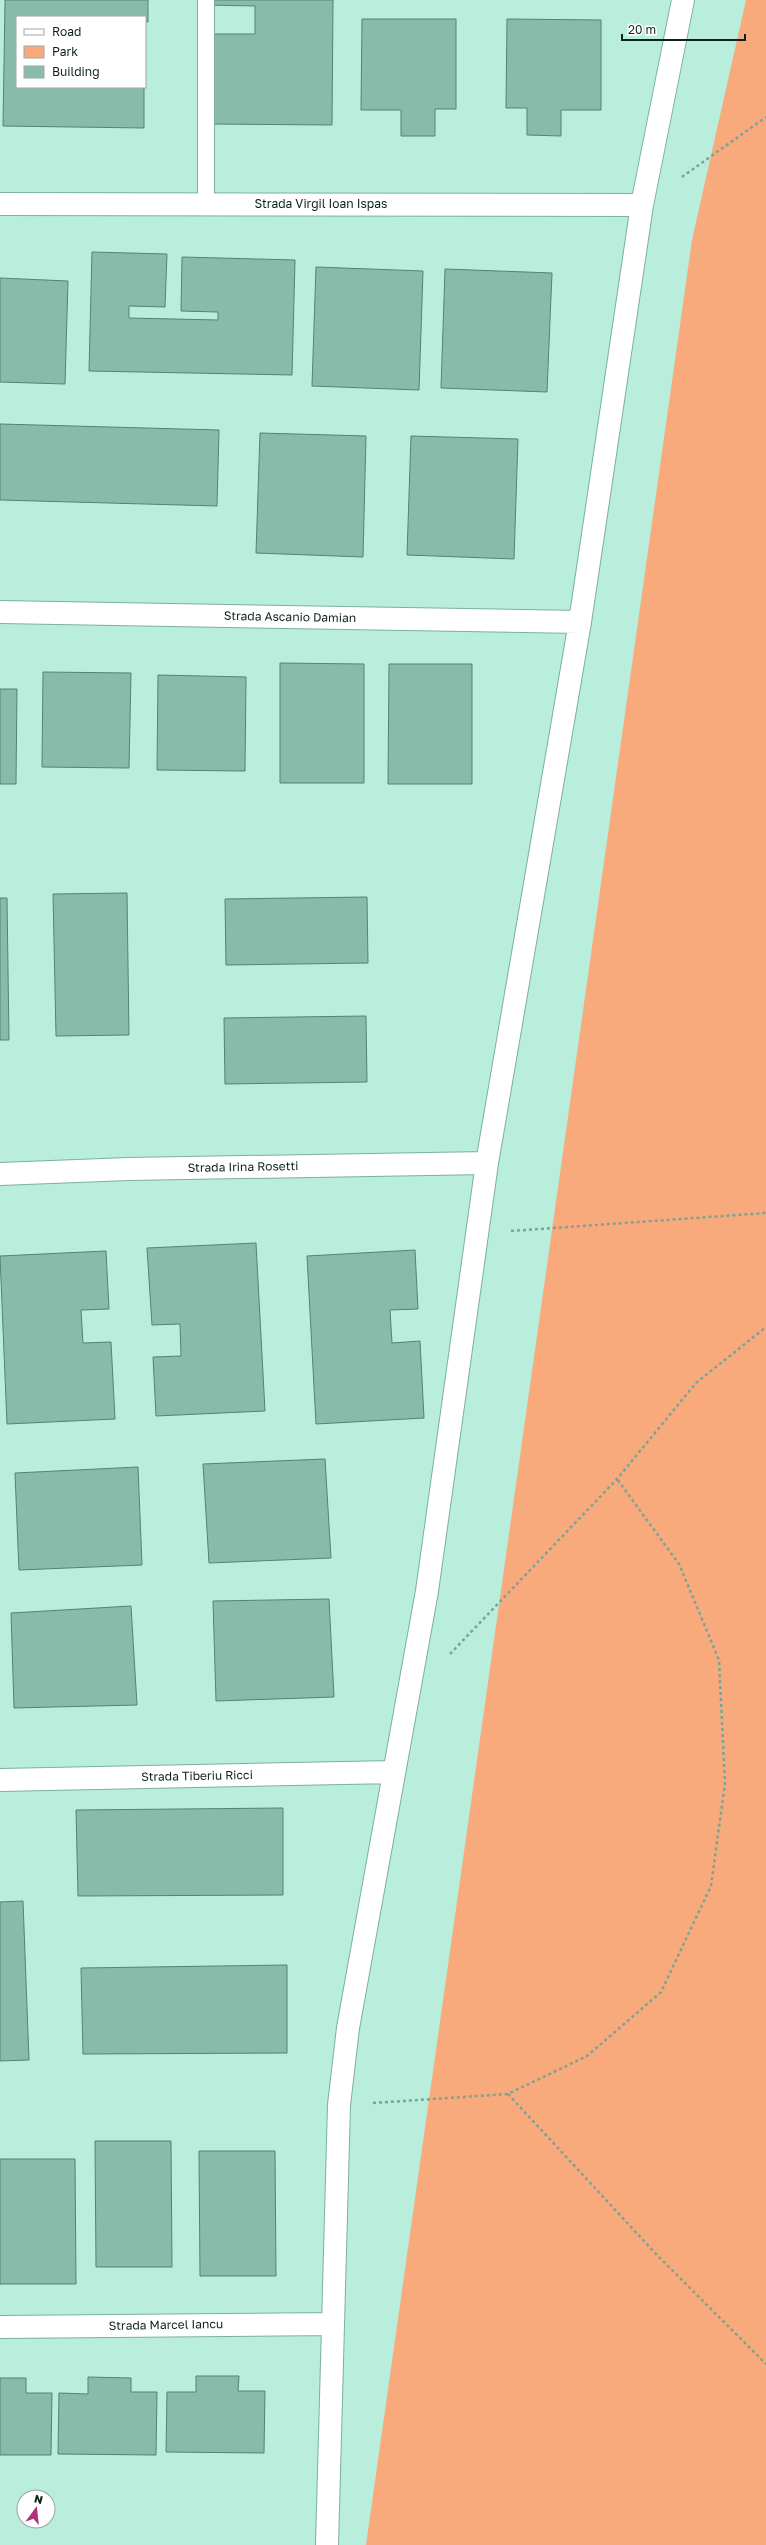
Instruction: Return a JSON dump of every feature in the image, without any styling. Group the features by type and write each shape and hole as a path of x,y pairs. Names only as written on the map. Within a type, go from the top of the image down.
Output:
{"street":[{"path":"327,2545 339,2106 348,2028 427,1591 487,1164 580,622 607,426 642,205 683,0"},
{"name":"Strada Virgil Ioan Ispas","path":"0,204 642,205"},
{"name":"Strada Ascanio Damian","path":"0,612 580,622"},
{"name":"Strada Irina Rosetti","path":"0,1174 128,1168 487,1164"},
{"name":"Strada Tiberiu Ricci","path":"0,1780 394,1772"},
{"name":"Strada Marcel Iancu","path":"0,2327 332,2324"}],"lane":[{"path":"206,0 206,204"}],"path":[{"path":"642,205 766,117"},
{"path":"478,1233 766,1213"},
{"path":"444,1660 617,1479 696,1382 766,1327"},
{"path":"339,2106 508,2094 587,2056 661,1992 711,1886 725,1783 719,1660 679,1564 617,1479"},
{"path":"508,2094 656,2254 766,2364"}],"green space":[{"path":"746,0 766,0 766,2545 366,2545 692,240"}],"building":[{"path":"5,0 148,0 148,22 146,22 146,16 16,16 16,88 144,88 144,128 3,126"},
{"path":"208,0 333,0 332,125 210,124 211,34 255,34 255,6 208,5"},
{"path":"362,19 456,19 456,109 435,109 435,136 401,136 401,110 361,110"},
{"path":"507,19 601,20 601,110 561,110 561,136 527,135 527,108 506,108"},
{"path":"92,252 167,254 165,307 129,306 129,318 218,320 218,312 181,311 182,257 295,260 292,375 89,371"},
{"path":"316,267 423,271 419,390 312,386"},
{"path":"445,269 552,273 547,392 441,388"},
{"path":"0,278 68,281 65,384 0,382"},
{"path":"0,424 219,430 217,506 0,500"},
{"path":"260,433 366,436 363,557 256,553"},
{"path":"411,436 518,439 514,559 407,555"},
{"path":"280,663 364,664 364,783 280,783"},
{"path":"389,664 472,664 472,784 388,784"},
{"path":"43,672 131,673 129,768 42,767"},
{"path":"158,675 246,677 245,771 157,770"},
{"path":"0,689 17,689 16,784 0,784"},
{"path":"127,893 129,1035 56,1036 53,894"},
{"path":"367,897 368,963 226,965 225,899"},
{"path":"0,898 7,898 9,1040 0,1040"},
{"path":"366,1016 367,1082 225,1084 224,1018"},
{"path":"256,1243 265,1411 156,1416 153,1357 181,1356 180,1324 152,1325 147,1248"},
{"path":"415,1250 418,1309 390,1310 392,1343 420,1341 424,1418 316,1424 307,1256"},
{"path":"106,1251 109,1309 81,1310 83,1343 111,1342 115,1419 7,1424 0,1256"},
{"path":"325,1459 331,1558 209,1563 203,1464"},
{"path":"138,1467 142,1565 19,1570 15,1473"},
{"path":"329,1599 334,1697 216,1701 213,1601"},
{"path":"131,1606 137,1705 14,1708 11,1613"},
{"path":"283,1808 283,1895 78,1896 76,1810"},
{"path":"23,1901 29,2060 0,2061 0,1902"},
{"path":"287,1965 287,2053 83,2054 81,1968"},
{"path":"95,2141 171,2141 172,2267 96,2267"},
{"path":"199,2151 275,2151 276,2276 200,2276"},
{"path":"0,2159 75,2159 76,2284 0,2284"},
{"path":"196,2376 239,2376 238,2391 265,2391 264,2453 166,2452 167,2392 196,2392"},
{"path":"88,2377 131,2378 131,2392 157,2392 156,2455 58,2454 59,2393 88,2394"},
{"path":"0,2378 26,2378 26,2393 52,2393 51,2455 0,2455"}]}
